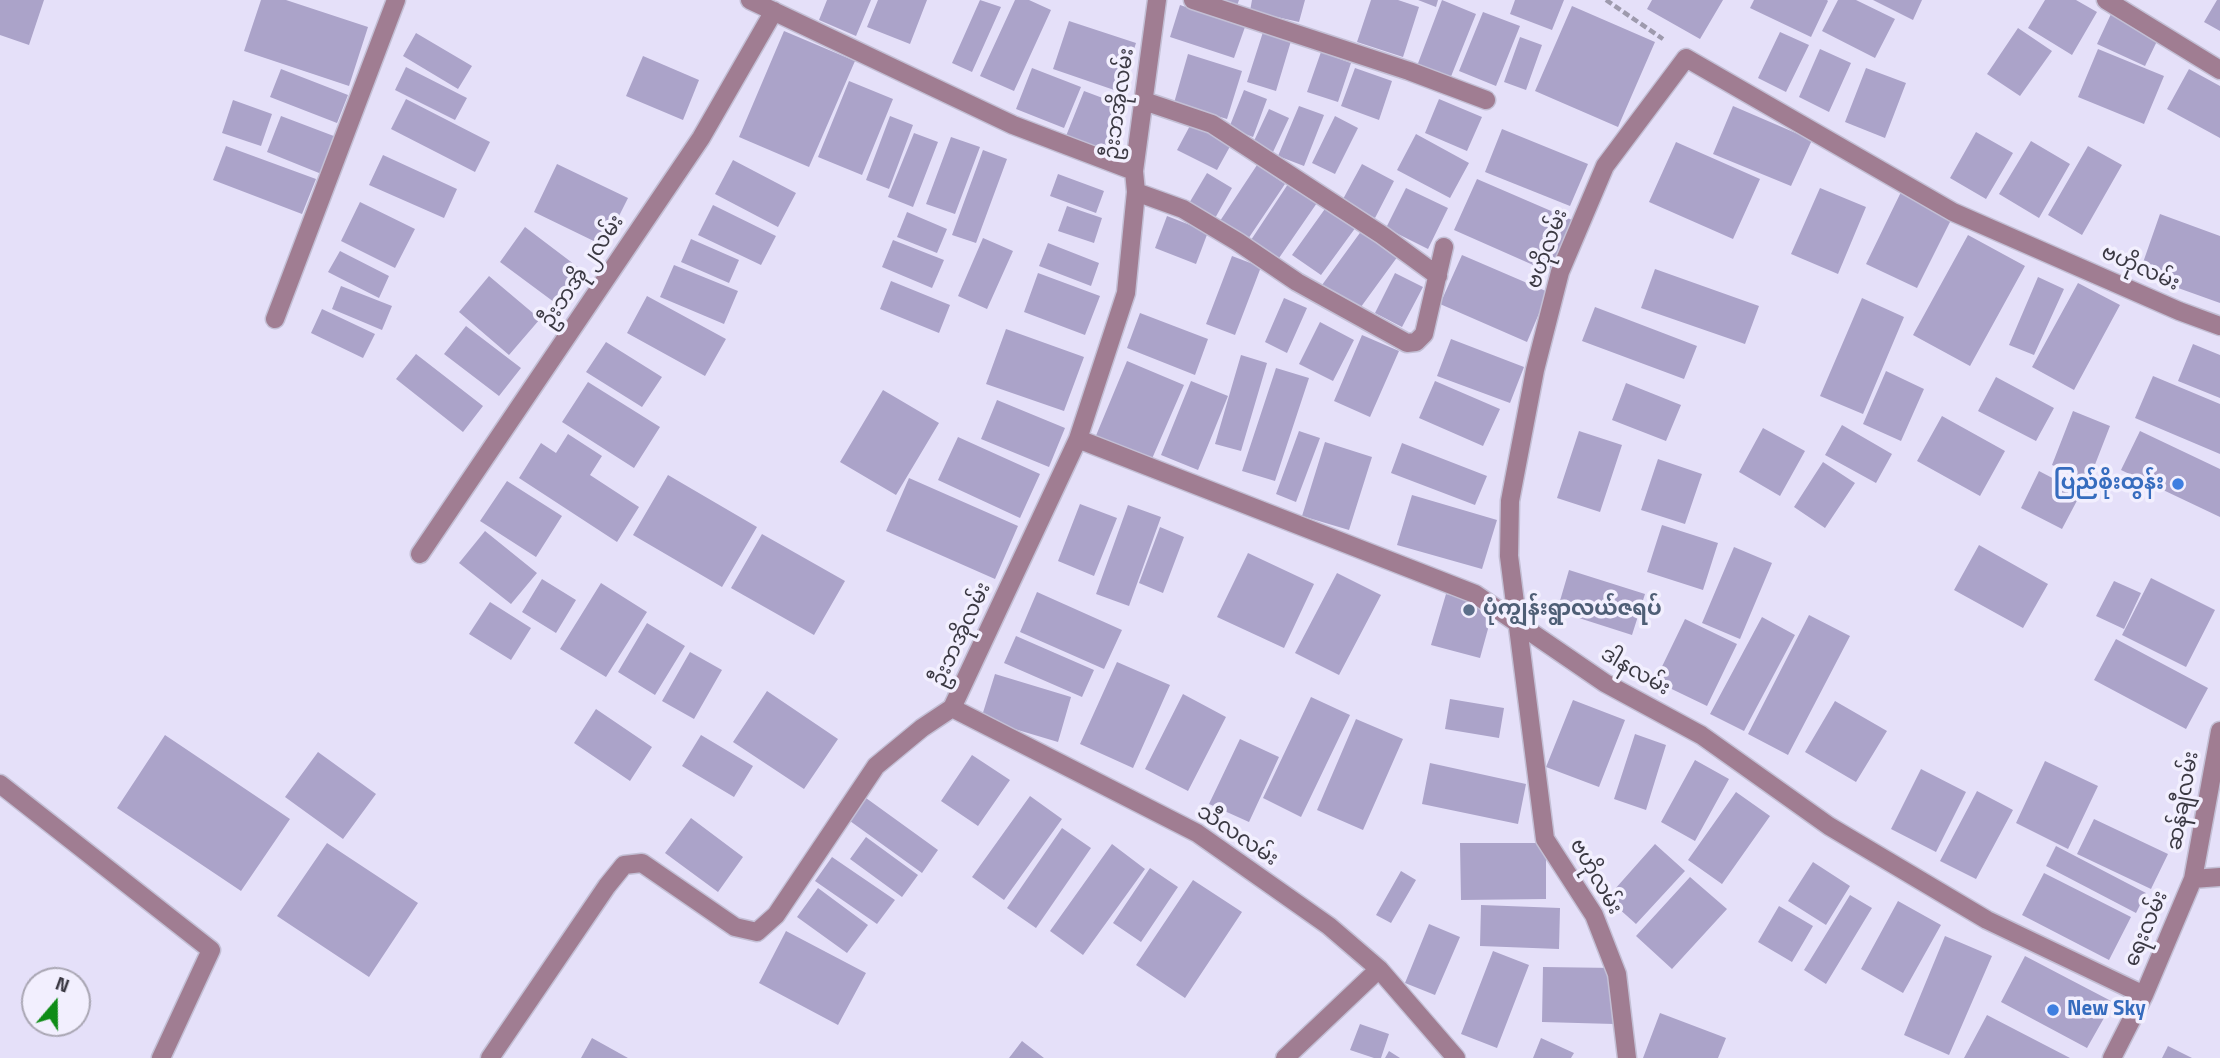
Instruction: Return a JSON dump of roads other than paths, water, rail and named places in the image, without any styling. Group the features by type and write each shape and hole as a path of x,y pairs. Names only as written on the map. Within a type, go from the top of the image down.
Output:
{"street":[{"path":"275,319 396,0"},
{"path":"750,0 1013,125 1134,172"},
{"name":"ဦးဘအိုလမ်း","path":"490,1058 607,886 624,866 642,863 735,927 757,932 776,915 876,766 922,727 953,708 1078,439 1126,293 1136,191 1134,172 1157,0"},
{"path":"1193,0 1397,67 1486,100"},
{"path":"2106,0 2220,70"},
{"name":"ဦးဘအို ၂လမ်း","path":"420,554 701,138 774,11"},
{"name":"ဗဟိုလမ်း","path":"1627,1058 1617,974 1594,915 1545,839 1509,556 1510,501 1535,370 1560,272 1605,166 1686,58 1953,212 2179,311 2220,326"},
{"path":"1144,101 1212,124 1382,235 1438,276"},
{"path":"1136,191 1183,209 1297,282 1407,343 1416,342 1424,334 1444,247"},
{"name":"ဒါနလမ်း","path":"1078,439 1475,594 1605,683 1700,735 1829,826 1987,919 2144,995"},
{"name":"သီလလမ်း","path":"953,708 1197,833 1329,926 1379,969 1455,1058"},
{"name":"ဆန်ချီလမ်း","path":"2193,879 2220,731"},
{"path":"0,784 211,950 161,1058"},
{"name":"ရေးလမ်း","path":"2112,1058 2144,995 2193,879 2220,877"},
{"path":"1285,1058 1379,969"}],"place":[{"name":"ပြည်စိုးထွန်း","path":"2178,484"},
{"name":"ပုံကျွန်းရွာလယ်ဇရပ်","path":"1469,610"},
{"name":"New Sky","path":"2053,1010"}]}
